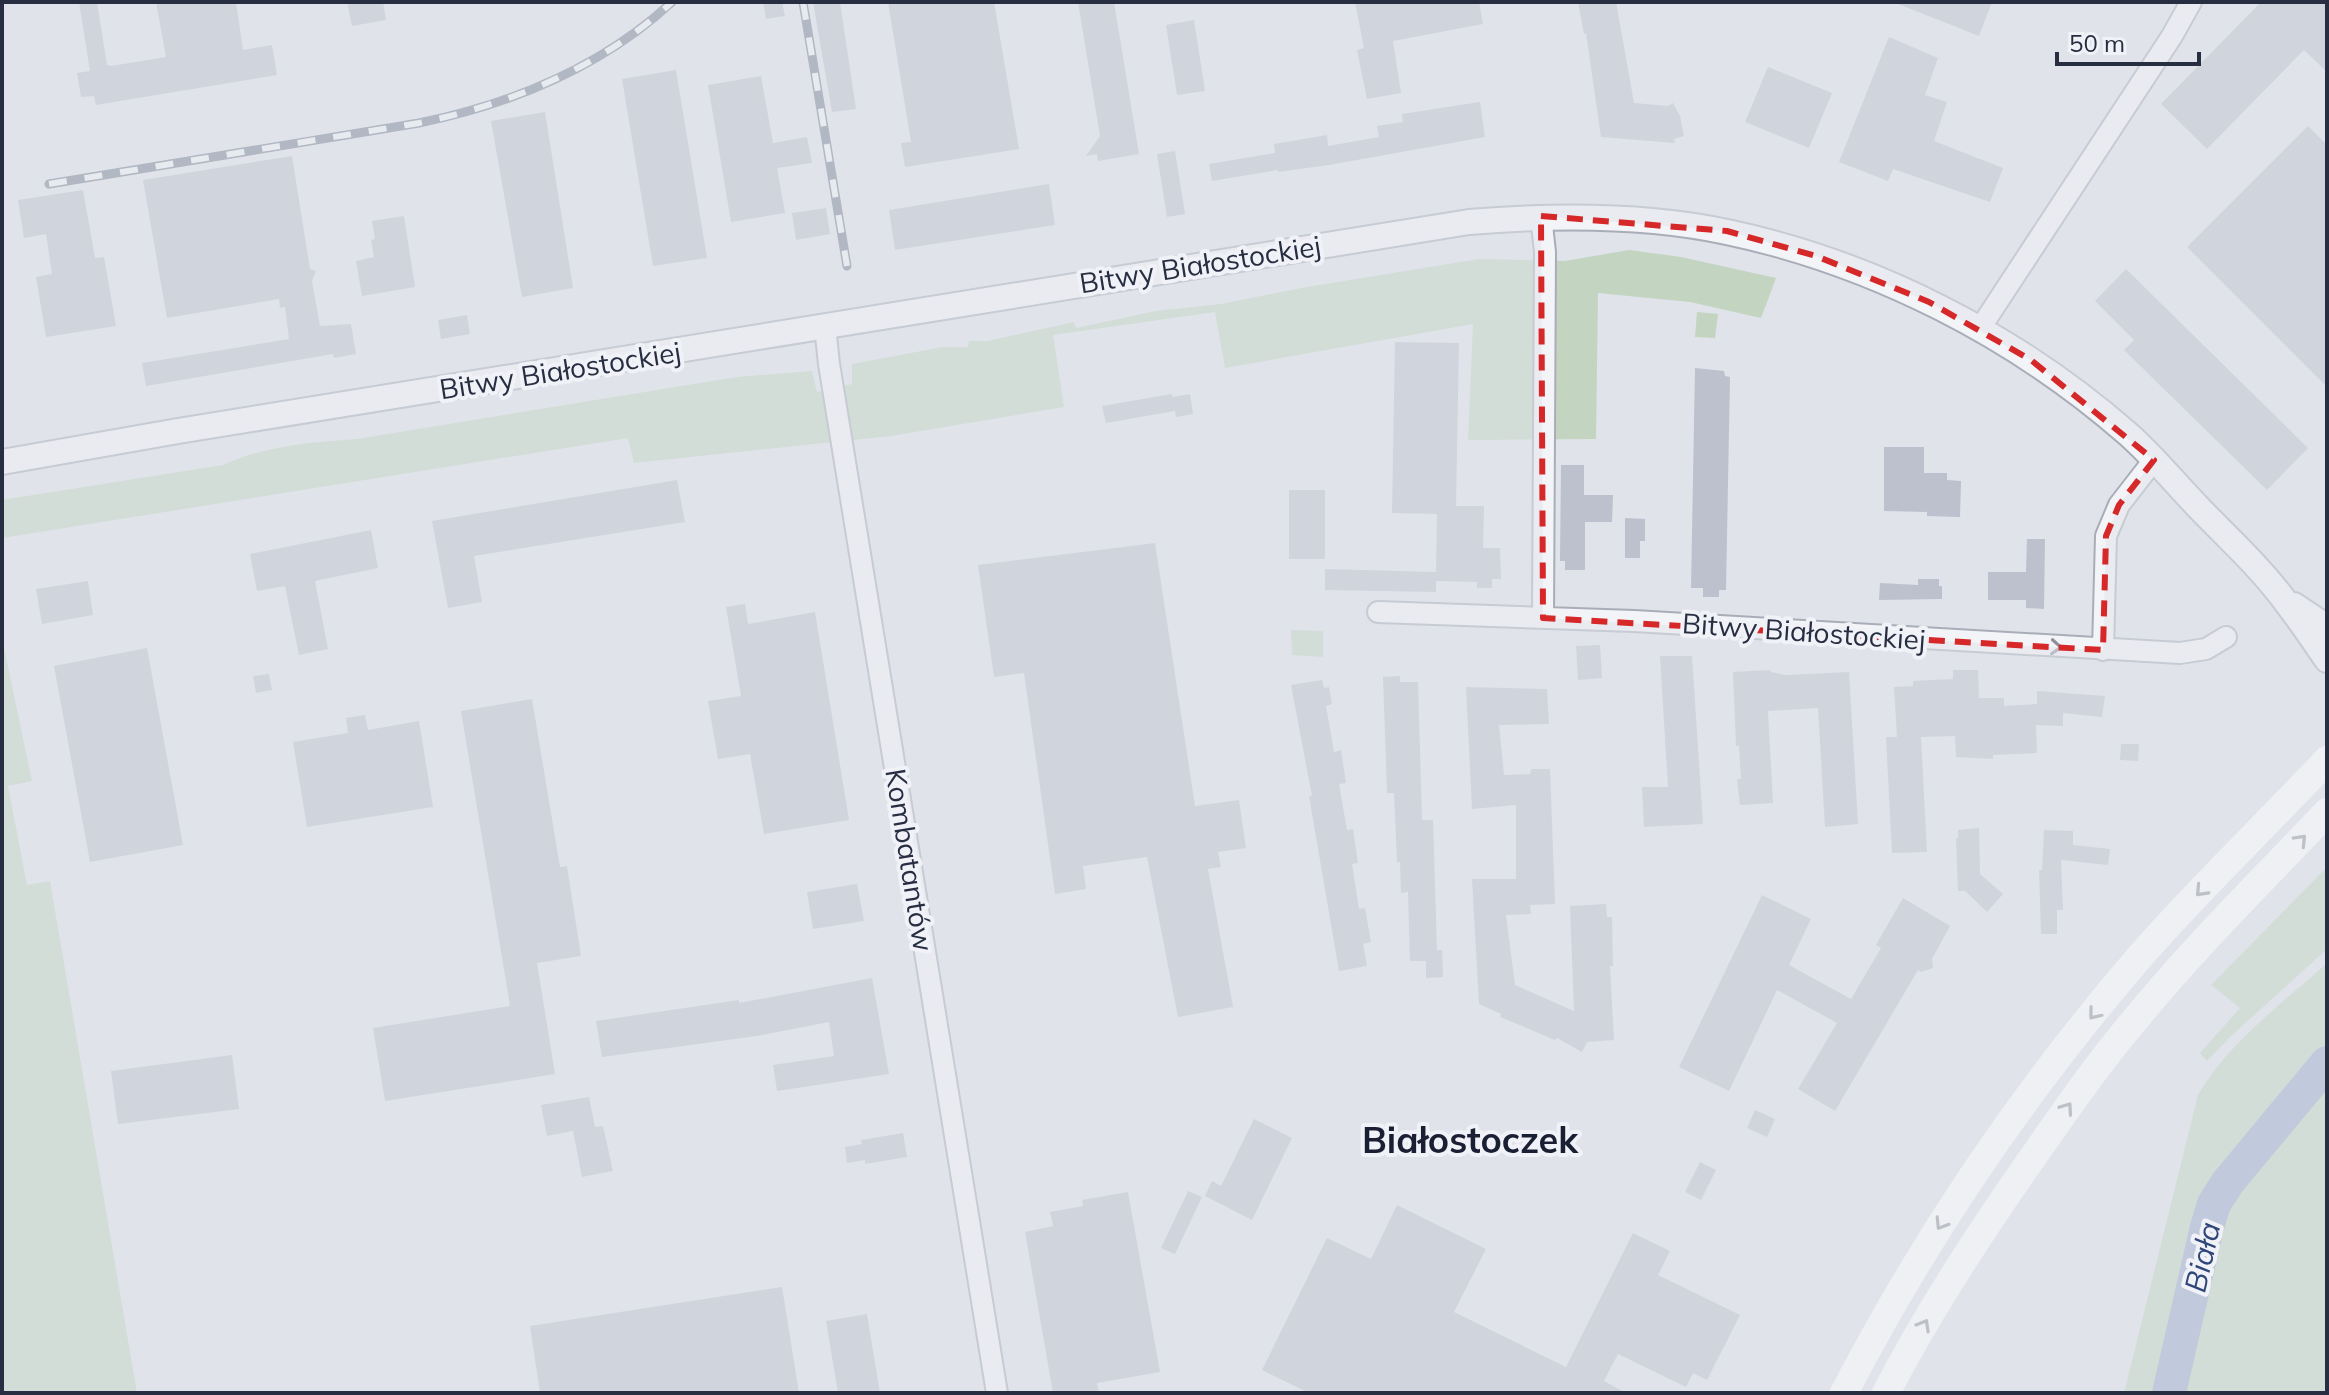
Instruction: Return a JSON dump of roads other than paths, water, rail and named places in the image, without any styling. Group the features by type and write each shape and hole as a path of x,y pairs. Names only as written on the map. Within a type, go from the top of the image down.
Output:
{"main road":[{"path":"1844,1393 1916,1265 1998,1137 2047,1071 2143,953 2327,760"},
{"path":"1886,1393 1949,1280 1984,1225 2095,1069 2135,1019 2327,812"},
{"path":"2236,853 2254,856 2260,869 2258,884"}],"street":[{"path":"1979,330 2191,2"},
{"path":"1541,216 1545,252 1543,618"},
{"name":"Bitwy Białostockiej","path":"2,462 1469,222 1541,216 1662,223 1727,231 1864,273 1929,302 2031,360 2109,418 2154,460 2285,600 2327,660"},
{"name":"Kombatantów","path":"825,326 997,1393"},
{"path":"2100,650 2109,527 2119,505 2154,460"},
{"name":"Bitwy Białostockiej","path":"2285,600 2327,627"},
{"name":"Bitwy Białostockiej","path":"1378,612 1659,622 2180,653 2206,649 2226,637"}],"waterway":[{"name":"Biała","path":"2169,1393 2214,1204 2228,1182 2327,1063"}],"railway":[{"path":"49,184 419,123 488,105 521,94 585,64 616,46 672,2"},
{"path":"803,2 847,266"}],"district":[{"name":"Białostoczek","path":"1470,1139"}]}
